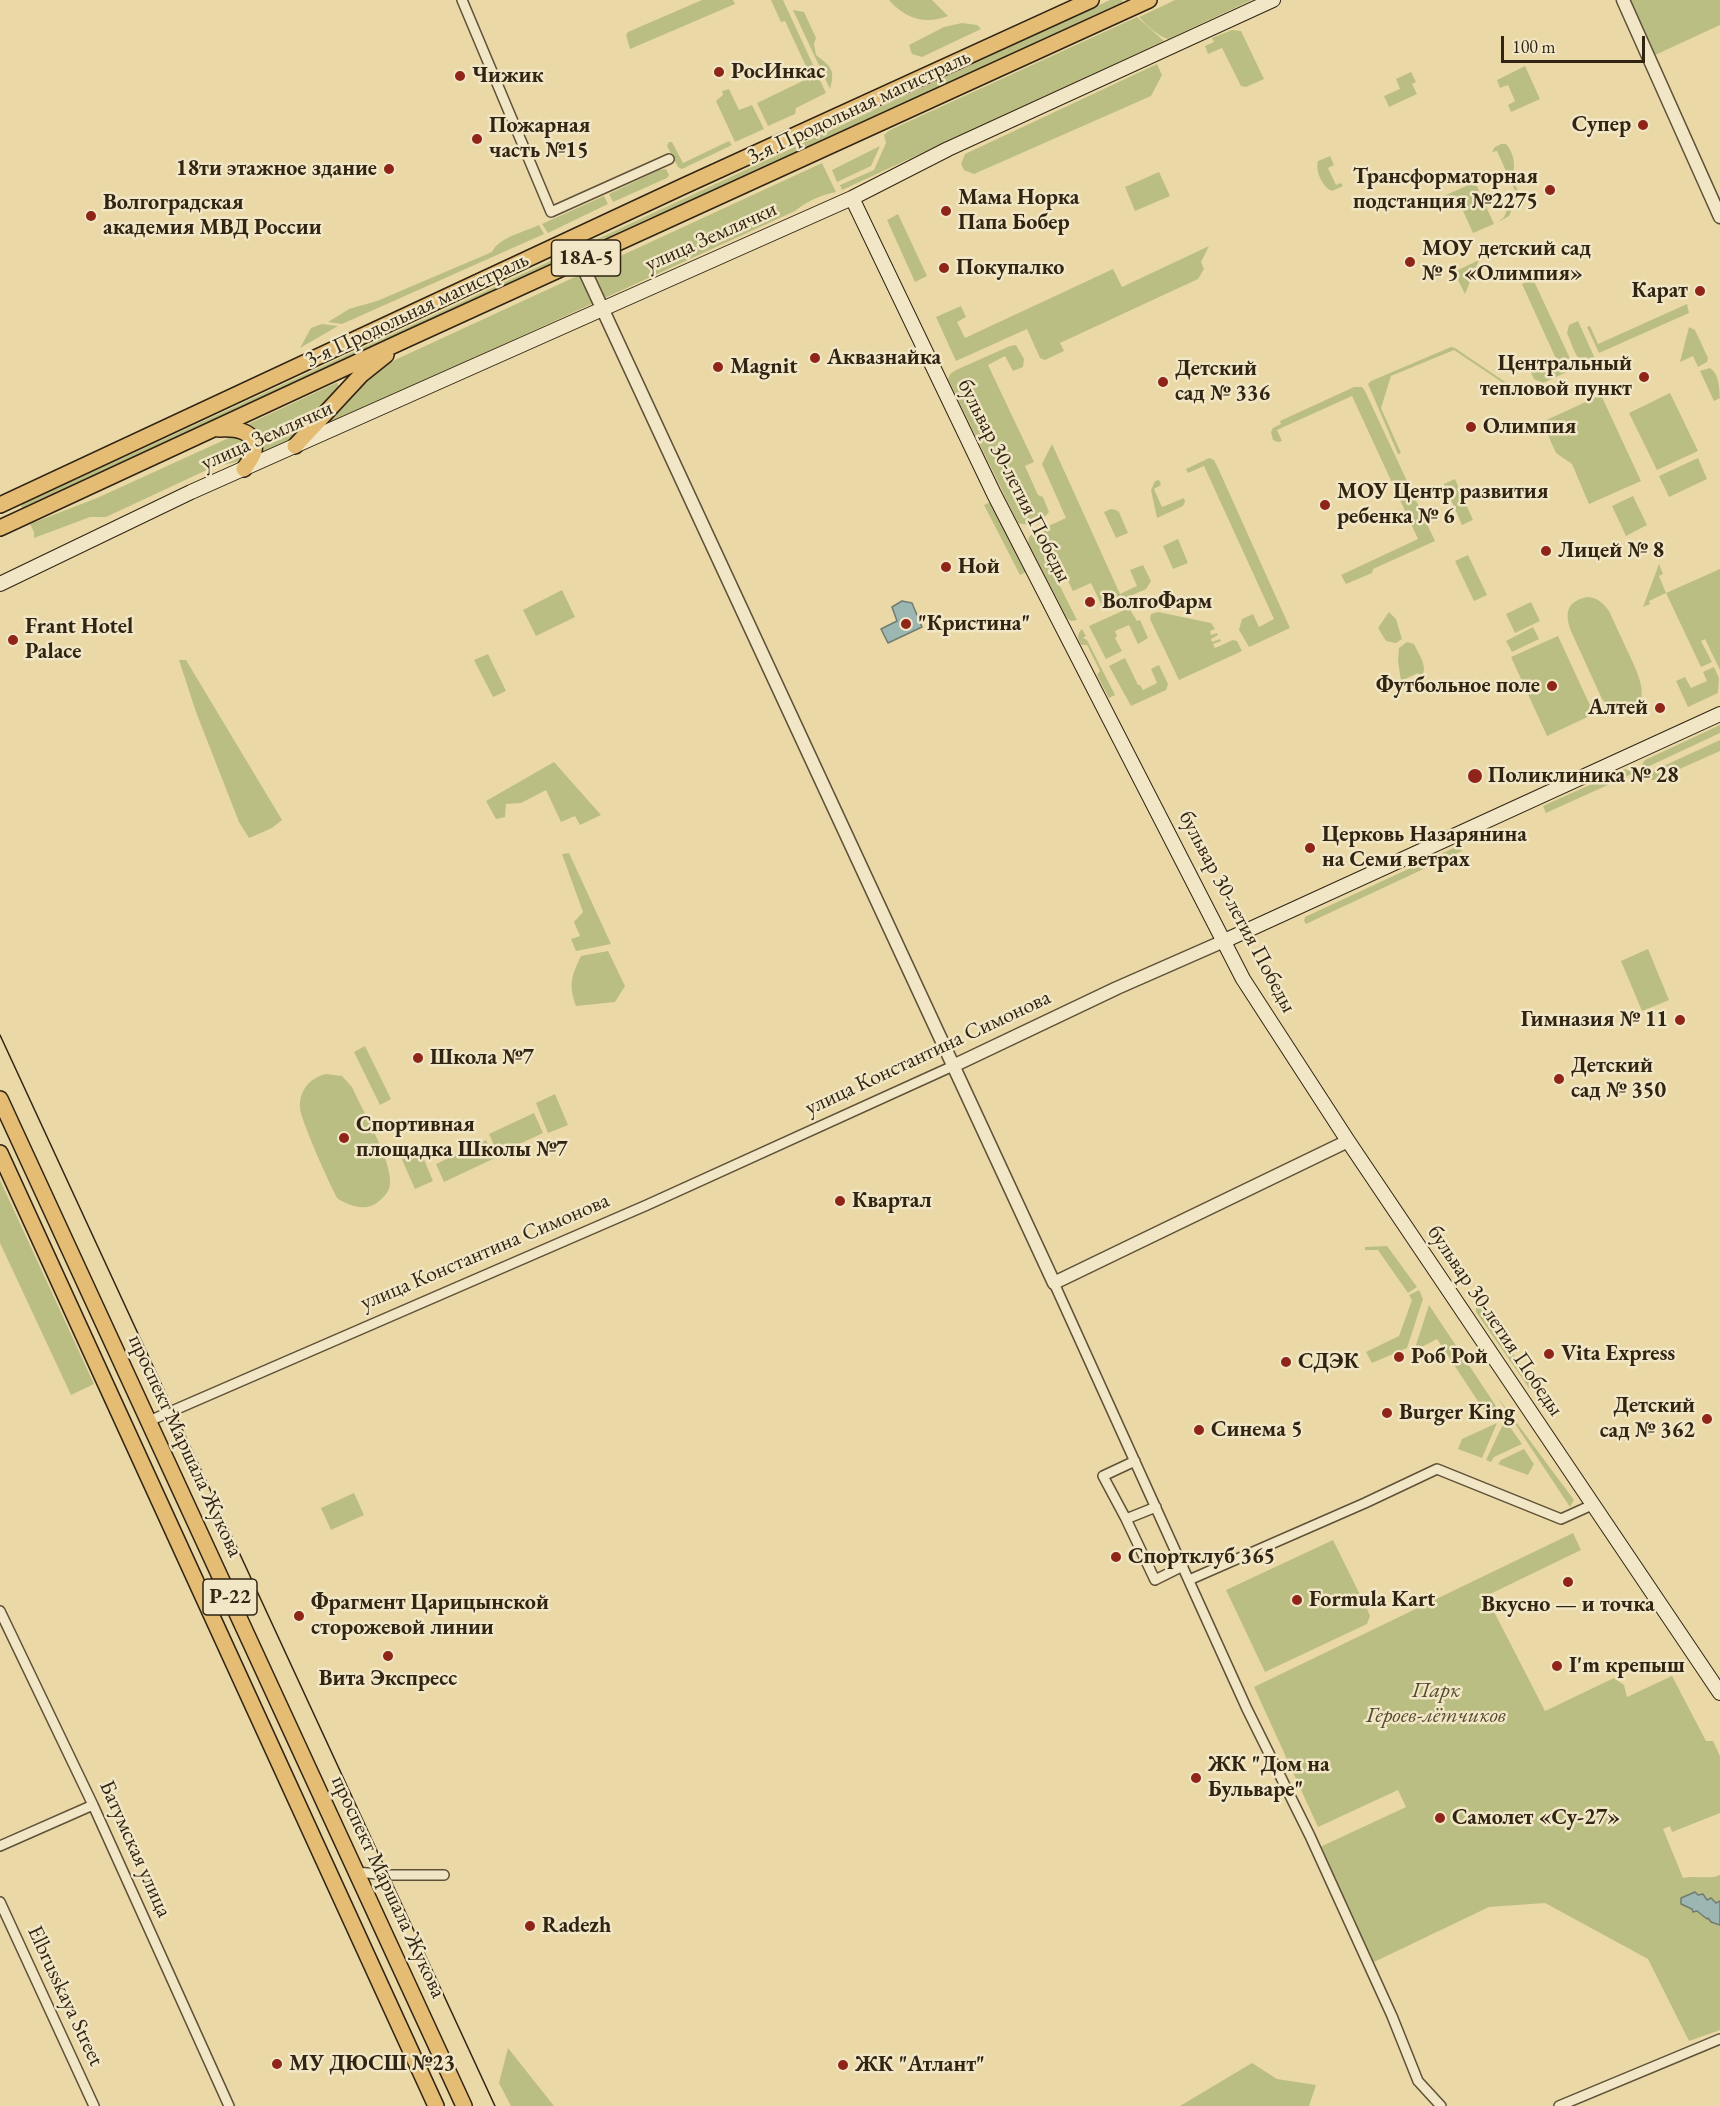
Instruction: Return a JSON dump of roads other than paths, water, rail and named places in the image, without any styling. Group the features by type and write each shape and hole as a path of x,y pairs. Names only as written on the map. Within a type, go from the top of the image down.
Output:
{"highway":[{"name":"3-я Продольная магистраль","path":"0,505 686,185 1091,0"},
{"name":"3-я Продольная магистраль","path":"0,528 1149,0"},
{"path":"296,446 361,375 405,340"},
{"path":"213,429 231,428 244,431 253,440 254,452 244,469"},
{"name":"проспект Маршала Жукова","path":"0,1099 464,2106"},
{"name":"проспект Маршала Жукова","path":"0,1153 436,2106"}],"main road":[{"name":"улица Землячки","path":"0,585 244,469 852,198 948,149 1273,0"},
{"name":"бульвар 30-летия Победы","path":"852,198 994,494 1244,979 1348,1141 1720,1692"},
{"name":"улица Константина Симонова","path":"1224,941 1720,714"}],"street":[{"path":"462,0 551,212 669,159"},
{"path":"1623,0 1720,217"},
{"path":"574,263 580,263 583,267 1054,1283 1247,1709 1310,1836 1392,2016 1418,2081 1441,2106"},
{"name":"улица Константина Симонова","path":"149,1421 647,1205 1224,941"},
{"path":"1054,1283 1348,1141"},
{"path":"1135,1461 1103,1476 1155,1580 1183,1566"},
{"path":"1189,1580 1437,1469 1561,1519 1592,1505"},
{"path":"1126,1520 1156,1507"},
{"name":"Батумская улица","path":"0,1611 93,1805 229,2106"},
{"path":"0,1846 93,1805"},
{"path":"356,1872 388,1875 444,1875"},
{"name":"Elbrusskaya Street","path":"0,1902 94,2106"},
{"path":"1559,2106 1720,2039"}],"water":[{"name":"\"Кристина\"","path":"902,601 912,603 922,627 888,643 881,629 897,621 892,607"},
{"path":"1695,1892 1698,1895 1703,1894 1707,1900 1711,1898 1716,1903 1720,1901 1720,1925 1681,1904 1681,1898"}],"tram line":[{"path":"0,1035 495,2106"}],"place":[{"name":"РосИнкас","path":"719,72"},
{"name":"Чижик","path":"460,76"},
{"name":"Супер","path":"1643,125"},
{"name":"Пожарная часть №15","path":"477,139"},
{"name":"18ти этажное здание","path":"389,169"},
{"name":"Трансформаторная подстанция №2275","path":"1550,190"},
{"name":"Мама Норка Папа Бобер","path":"946,211"},
{"name":"Волгоградская академия МВД России","path":"91,216"},
{"name":"МОУ детский сад № 5 «Олимпия»","path":"1410,262"},
{"name":"Покупалко","path":"944,268"},
{"name":"Карат","path":"1700,291"},
{"name":"Аквазнайка","path":"815,358"},
{"name":"Magnit","path":"718,367"},
{"name":"Центральный тепловой пункт","path":"1644,377"},
{"name":"Детский сад № 336","path":"1163,382"},
{"name":"Олимпия","path":"1471,427"},
{"name":"МОУ Центр развития ребенка № 6","path":"1325,505"},
{"name":"Лицей № 8","path":"1546,551"},
{"name":"Ной","path":"946,567"},
{"name":"ВолгоФарм","path":"1090,602"},
{"name":"\"Кристина\"","path":"906,624"},
{"name":"Frant Hotel Palace","path":"13,640"},
{"name":"Футбольное поле","path":"1552,686"},
{"name":"Алтей","path":"1660,708"},
{"name":"Поликлиника № 28","path":"1475,776"},
{"name":"Церковь Назарянина на Семи ветрах","path":"1310,848"},
{"name":"Гимназия № 11","path":"1680,1020"},
{"name":"Школа №7","path":"418,1058"},
{"name":"Детский сад № 350","path":"1559,1079"},
{"name":"Спортивная площадка Школы №7","path":"344,1138"},
{"name":"Квартал","path":"840,1201"},
{"name":"Vita Express","path":"1549,1354"},
{"name":"Роб Рой","path":"1399,1357"},
{"name":"СДЭК","path":"1286,1362"},
{"name":"Burger King","path":"1387,1413"},
{"name":"Детский сад № 362","path":"1707,1419"},
{"name":"Синема 5","path":"1199,1430"},
{"name":"Спортклуб 365","path":"1116,1557"},
{"name":"Вкусно — и точка","path":"1568,1582"},
{"name":"Formula Kart","path":"1297,1600"},
{"name":"Фрагмент Царицынской сторожевой линии","path":"299,1616"},
{"name":"Вита Экспресс","path":"388,1656"},
{"name":"I'm крепыш","path":"1557,1666"},
{"name":"ЖК \"Дом на Бульваре\"","path":"1196,1778"},
{"name":"Самолет «Су-27»","path":"1440,1818"},
{"name":"Radezh","path":"530,1926"},
{"name":"МУ ДЮСШ №23","path":"277,2064"},
{"name":"ЖК \"Атлант\"","path":"843,2065"}],"park label":[{"name":"Парк Героев-лётчиков","path":"1436,1704"}]}
